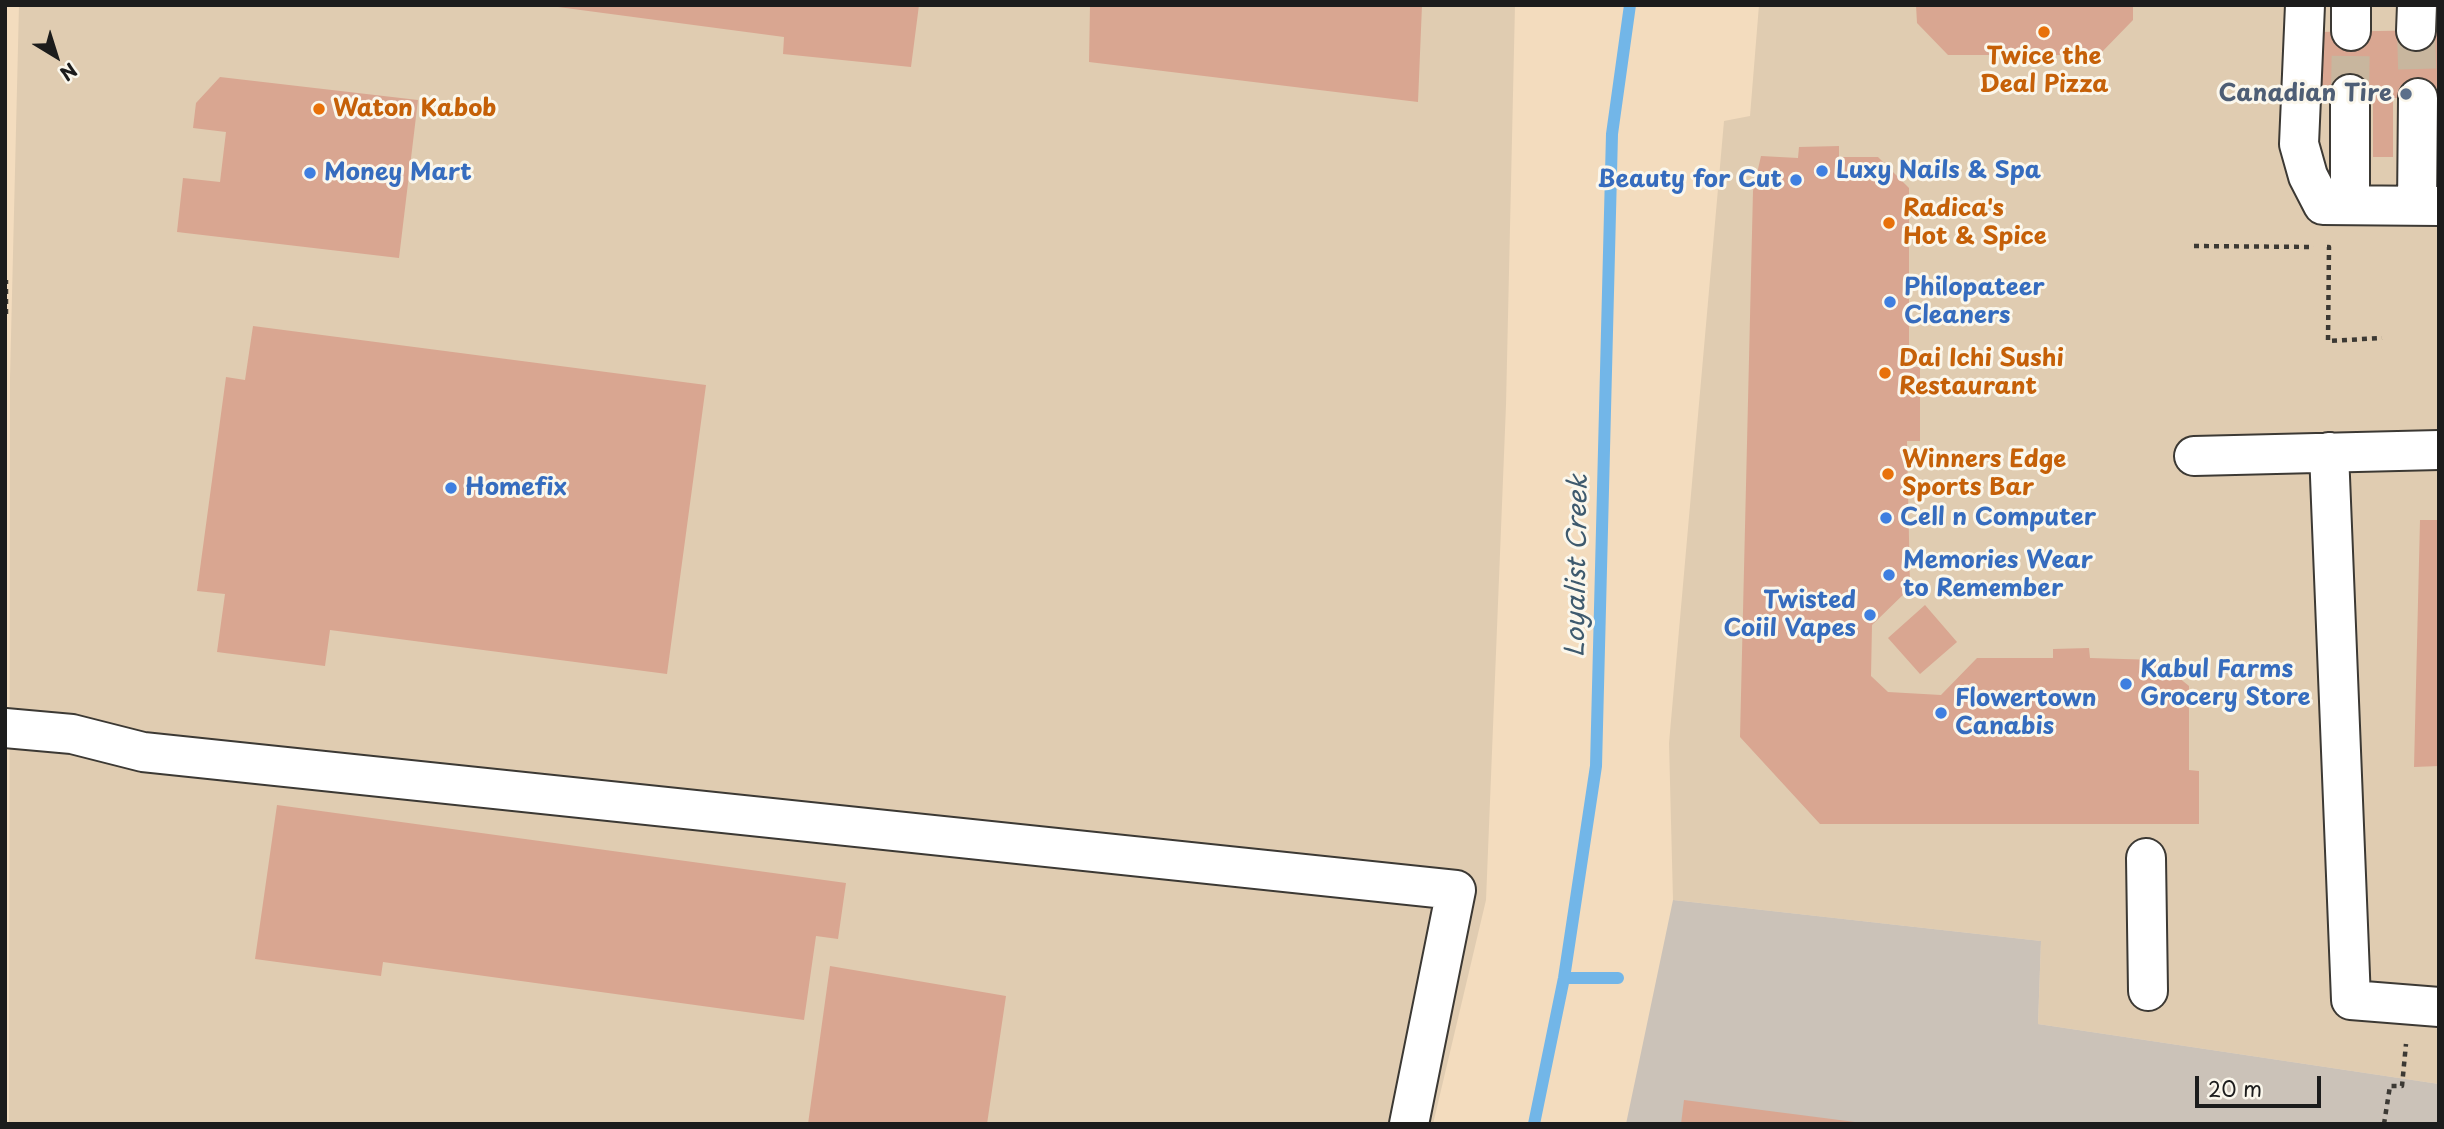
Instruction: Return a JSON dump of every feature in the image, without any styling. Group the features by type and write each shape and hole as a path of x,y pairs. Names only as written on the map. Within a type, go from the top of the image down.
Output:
{"lane":[{"path":"2305,5 2299,144 2308,176 2323,205 2428,206 2418,97"},
{"path":"2350,94 2350,205"},
{"path":"2194,456 2439,450"},
{"path":"2329,452 2351,1000 2424,1006"},
{"path":"5,728 72,734 142,752 1456,890 1409,1124"},
{"path":"2146,858 2148,990"}],"path":[{"path":"2194,246 2329,247 2328,341 2382,338"},
{"path":"6,280 6,314"},
{"path":"2384,1124 2390,1086 2402,1086 2424,1006"}],"shaded area":[{"path":"19,5 1515,5 1506,405 1486,900 1433,1124 9,1124 10,378"},
{"path":"1759,5 2439,5 2439,1084 2038,1024 2041,941 1673,900 1669,743 1724,121 1750,116"},
{"path":"1673,900 2041,941 2038,1024 2439,1084 2439,1124 1626,1124"}],"building":[{"path":"543,5 919,5 911,67 783,54 784,37"},
{"path":"1090,5 1422,5 1418,102 1089,62"},
{"path":"1916,5 2133,5 2133,20 2099,55 1948,55 1917,23"},
{"name":"Canadian Tire","path":"2439,30 2439,98 2393,98 2393,157 2373,157 2373,93 2317,94 2317,32"},
{"path":"220,77 418,100 399,258 177,232 183,178 220,182 226,132 193,128 196,103"},
{"path":"1839,146 1839,157 1878,157 1909,188 1909,367 1920,367 1920,441 1907,441 1910,588 1872,625 1871,676 1888,692 1941,695 1977,658 2053,658 2053,649 2089,648 2090,658 2157,660 2189,686 2189,770 2199,771 2199,824 1820,824 1740,737 1753,191 1761,156 1798,158 1799,147"},
{"name":"Homefix","path":"253,326 706,385 667,674 330,630 325,666 217,652 225,594 197,591 226,377 245,380"},
{"path":"2420,520 2439,520 2439,766 2414,767"},
{"path":"1925,605 1957,642 1920,674 1888,638"},
{"path":"277,805 846,883 838,939 816,936 804,1020 383,962 381,976 255,959"},
{"path":"830,966 1006,996 987,1124 808,1124"},
{"path":"1684,1100 1855,1122 1681,1124"}],"waterway":[{"name":"Loyalist Creek","path":"1534,1124 1564,978 1596,766 1612,134 1630,5"},
{"path":"1564,978 1618,978"}],"tunnel":[{"path":"2350,94 2351,31"},
{"path":"2416,31 2418,98"}],"place":[{"name":"Twice the Deal Pizza","path":"2044,32"},
{"name":"Canadian Tire","path":"2406,94"},
{"name":"Waton Kabob","path":"319,109"},
{"name":"Luxy Nails & Spa","path":"1822,171"},
{"name":"Money Mart","path":"310,173"},
{"name":"Beauty for Cut","path":"1796,180"},
{"name":"Radica's Hot & Spice","path":"1889,223"},
{"name":"Philopateer Cleaners","path":"1890,302"},
{"name":"Dai Ichi Sushi Restaurant","path":"1885,373"},
{"name":"Winners Edge Sports Bar","path":"1888,474"},
{"name":"Homefix","path":"451,488"},
{"name":"Cell n Computer","path":"1886,518"},
{"name":"Memories Wear to Remember","path":"1889,575"},
{"name":"Twisted Coiil Vapes","path":"1870,615"},
{"name":"Kabul Farms Grocery Store","path":"2126,684"},
{"name":"Flowertown Canabis","path":"1941,713"}]}
